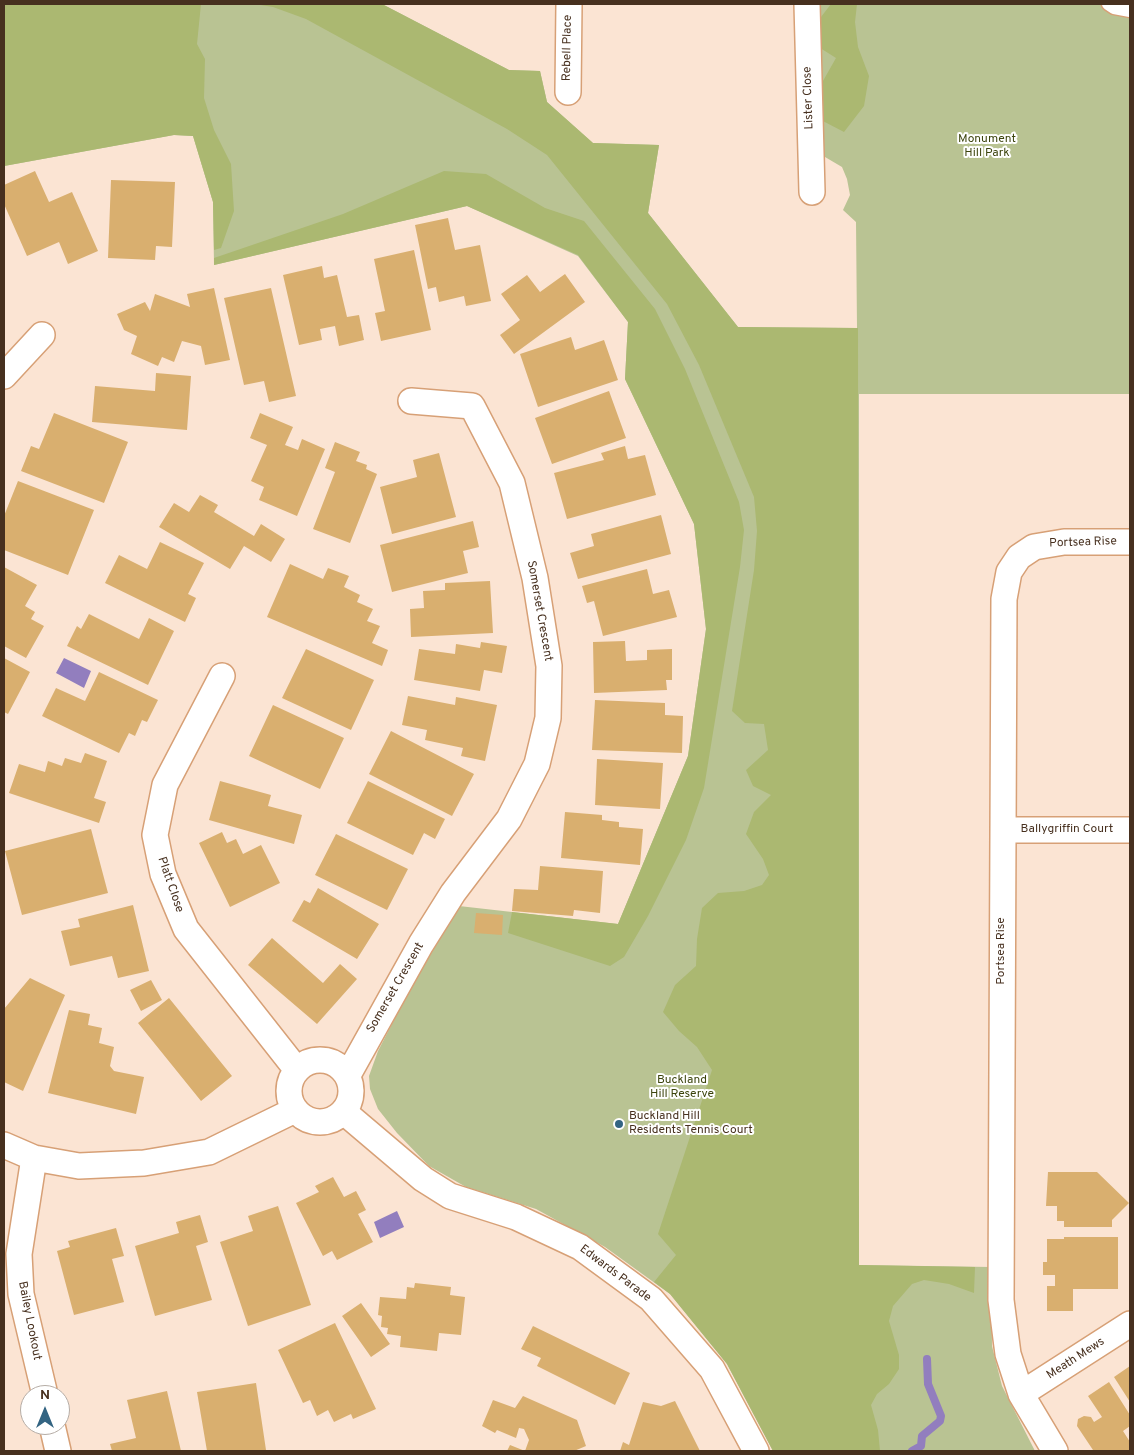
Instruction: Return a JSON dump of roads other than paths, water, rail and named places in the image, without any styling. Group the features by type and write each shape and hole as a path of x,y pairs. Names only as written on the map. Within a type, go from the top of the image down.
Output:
{"street":[{"name":"Rebell Place","path":"568,92 569,4"},
{"name":"Lister Close","path":"806,4 812,192"},
{"path":"4,376 42,335"},
{"name":"Somerset Crescent","path":"348,1075 421,944 453,894 509,819 537,764 548,718 549,666 535,578 512,483 472,406 411,402"},
{"name":"Portsea Rise","path":"1055,1451 1021,1394 1008,1354 1001,1300 1004,599 1009,572 1019,557 1034,547 1064,542 1130,542"},
{"name":"Platt Close","path":"222,676 165,785 155,835 164,874 186,929 296,1070"},
{"name":"Ballygriffin Court","path":"1003,830 1130,830"},
{"path":"324,1060 332,1062 348,1075 352,1092 344,1112 332,1120 321,1122 311,1121 296,1110 290,1101 289,1087 296,1070 305,1063 324,1060"},
{"path":"4,1145 34,1158 79,1166 144,1164 209,1152 296,1110"},
{"name":"Edwards Parade","path":"344,1112 423,1179 450,1196 516,1217 580,1247 651,1299 712,1369 756,1451"},
{"name":"Bailey Lookout","path":"34,1158 19,1254 21,1294 43,1385"},
{"name":"Meath Mews","path":"1021,1394 1130,1324"},
{"path":"54,1435 58,1451"}],"lane":[{"path":"1108,4 1114,8 1130,11"}],"waterway":[{"path":"912,1451 921,1446 922,1436 940,1421 941,1416 928,1384 927,1359"}],"place":[{"name":"Buckland Hill Residents Tennis Court","path":"619,1124"}],"park label":[{"name":"Monument Hill Park","path":"987,147"},
{"name":"Buckland Hill Reserve","path":"682,1088"}]}
